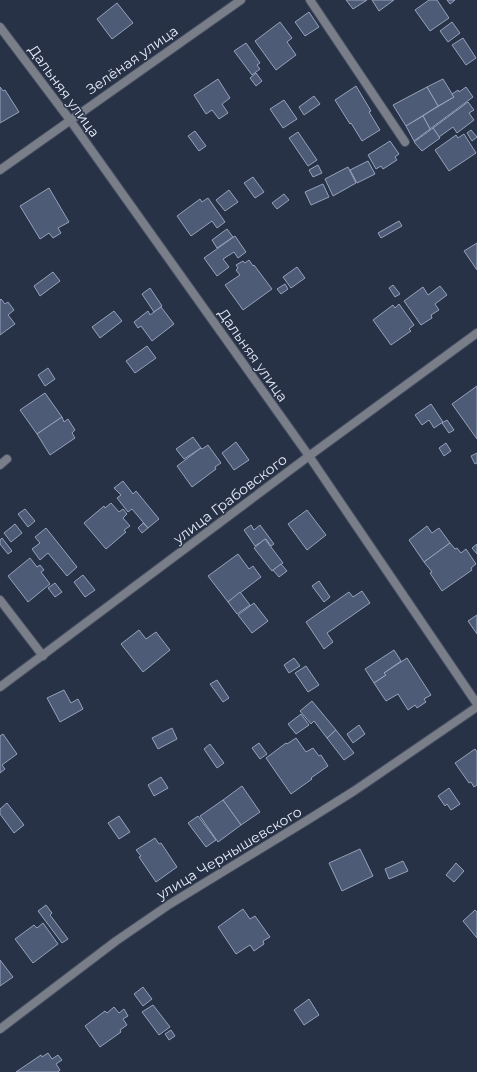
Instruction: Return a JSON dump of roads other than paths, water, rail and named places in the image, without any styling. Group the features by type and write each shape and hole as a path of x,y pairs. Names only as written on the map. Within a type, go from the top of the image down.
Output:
{"street":[{"name":"Зелёная улица","path":"0,170 240,0"},
{"path":"310,0 405,142"},
{"name":"Дальняя улица","path":"0,26 70,120 309,456 477,704"},
{"name":"улица Грабовского","path":"0,687 309,456 477,333"},
{"path":"0,600 43,656"},
{"name":"улица Чернышевского","path":"0,1029 116,942 170,904 354,791 477,707"}]}
